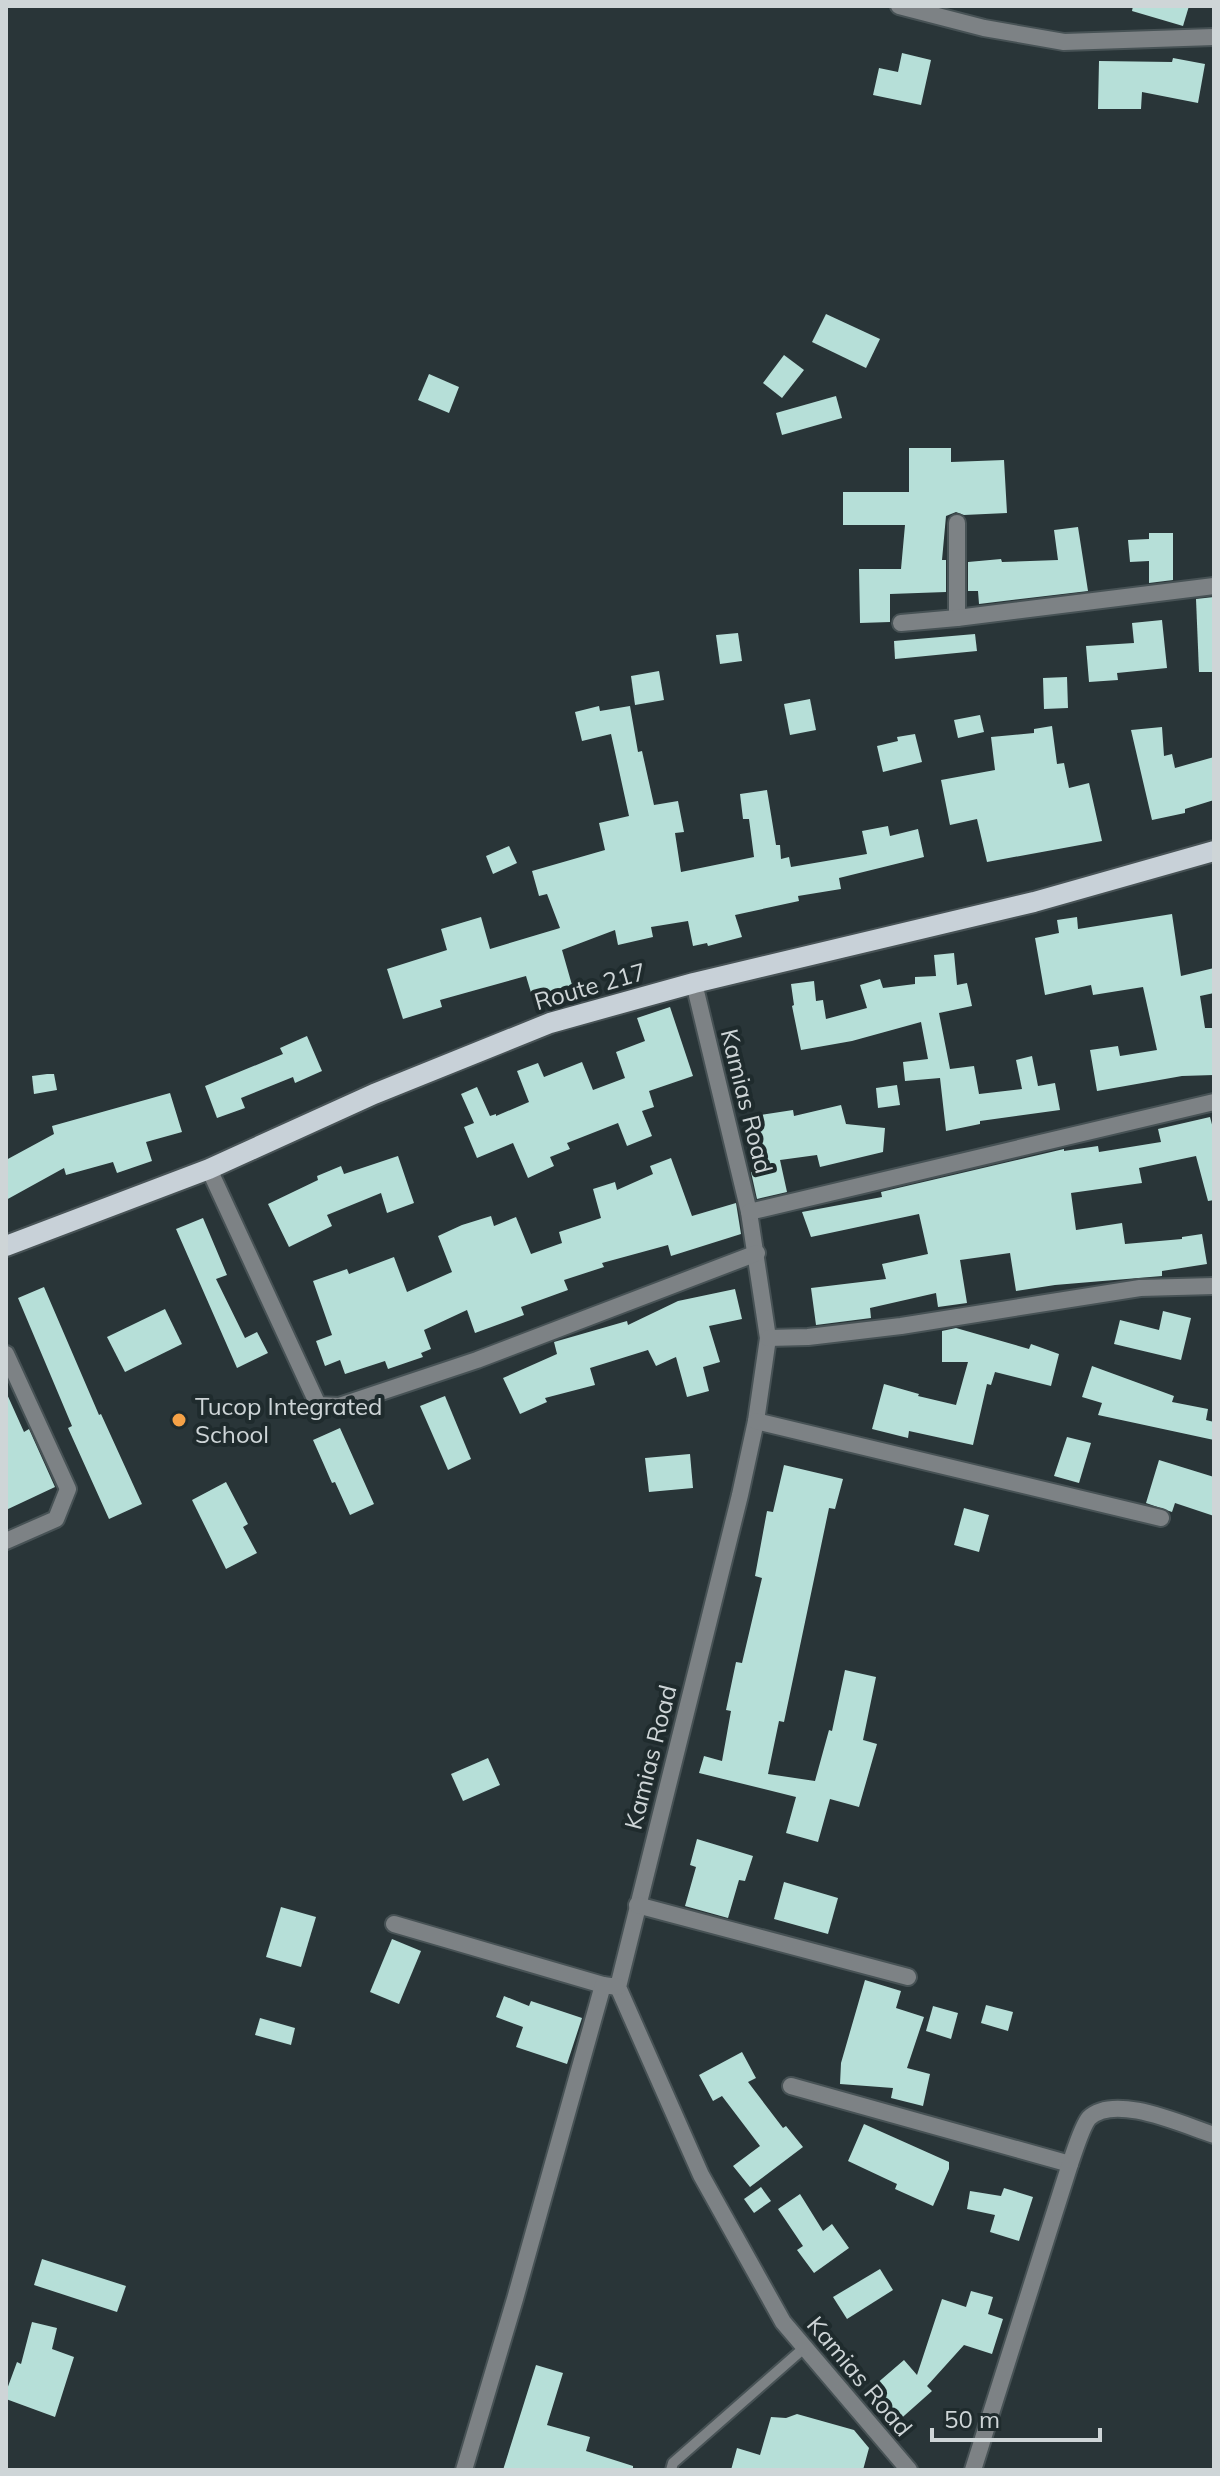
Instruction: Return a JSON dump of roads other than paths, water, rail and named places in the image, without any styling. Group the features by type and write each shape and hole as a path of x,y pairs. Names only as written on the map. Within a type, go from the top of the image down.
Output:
{"main road":[{"name":"Route 217","path":"6,1246 209,1169 374,1094 550,1023 694,983 1034,902 1214,851"}],"street":[{"path":"899,6 984,28 1064,42 1214,37"},
{"path":"957,523 957,618"},
{"path":"901,623 1214,586"},
{"name":"Kamias Road","path":"694,983 749,1212 768,1338 756,1421 718,1582 637,1905 610,1986 701,2175 783,2322 909,2470"},
{"path":"749,1212 1214,1102"},
{"path":"209,1169 318,1405 339,1406 477,1360 757,1253"},
{"path":"768,1338 808,1337 901,1326 1140,1288 1214,1286"},
{"path":"6,1354 68,1489 56,1519 6,1541"},
{"path":"756,1421 1161,1518"},
{"path":"637,1905 908,1977"},
{"path":"394,1924 610,1986 464,2470"},
{"path":"791,2086 1070,2164"},
{"path":"973,2470 1070,2164 1088,2119 1107,2108 1129,2108 1214,2135"}],"lane":[{"path":"671,2470 673,2463 804,2348"}],"place":[{"name":"Tucop Integrated School","path":"179,1420"}]}
